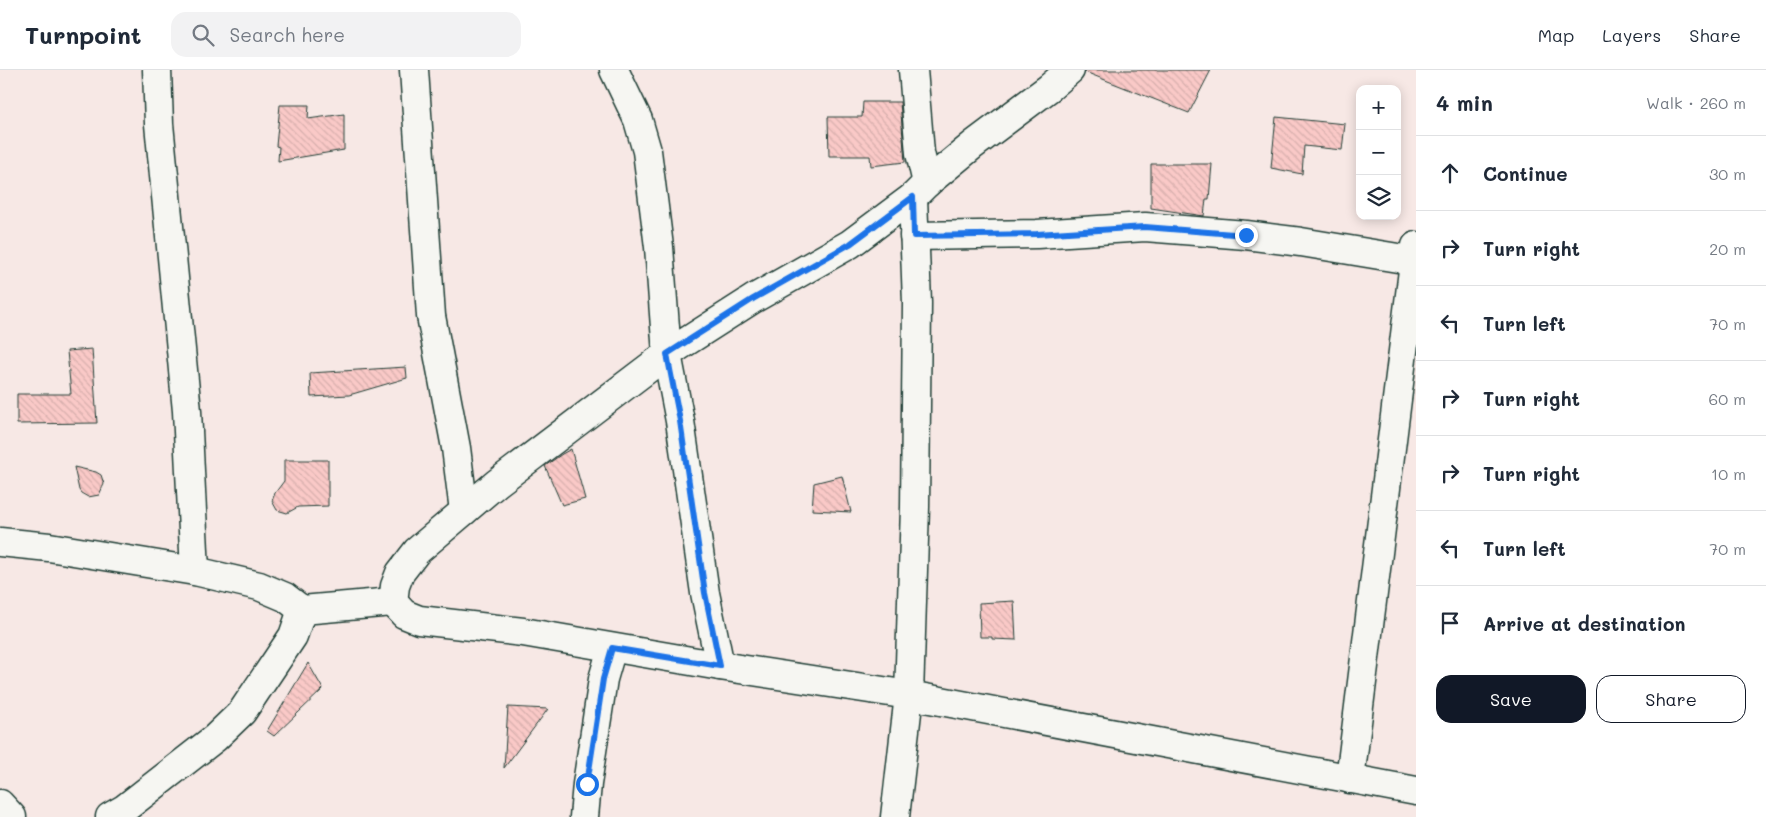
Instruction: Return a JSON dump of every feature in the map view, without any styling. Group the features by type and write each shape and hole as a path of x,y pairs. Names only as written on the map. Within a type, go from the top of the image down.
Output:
{"street":[{"path":"157,70 159,124 187,411 195,571"},
{"path":"414,70 431,316 456,448 464,511"},
{"path":"614,70 638,120 647,151 659,247 667,354 680,421 705,593 720,666"},
{"path":"896,817 909,695 916,507 917,303 914,236 920,190 920,153 913,70"},
{"path":"1070,70 850,244 753,299 667,354 497,484 417,550 400,573 395,586 393,602 404,614 419,620 523,632 720,666 909,695 1416,791"},
{"path":"914,236 1037,234 1145,227 1255,236 1415,256 1350,779"},
{"path":"0,542 195,571 259,586 285,597 302,610 393,602"},
{"path":"110,817 215,738 242,712 293,636 302,610"},
{"path":"584,817 587,784 603,679 612,648"},
{"path":"0,804 12,817"}],"building":[{"path":"1085,70 1211,70 1189,113 1085,72"},
{"path":"863,102 900,102 905,162 871,166 870,156 829,156 828,117 862,117"},
{"path":"280,105 309,105 308,119 344,114 344,150 278,161 279,147 276,146"},
{"path":"1276,117 1345,124 1342,150 1304,146 1302,174 1271,168"},
{"path":"1151,164 1212,164 1209,199 1206,199 1204,216 1151,208"},
{"path":"92,349 97,423 17,424 17,394 71,394 67,351"},
{"path":"406,367 407,378 349,395 311,397 310,373"},
{"path":"571,449 585,499 562,505 545,466"},
{"path":"284,460 328,460 328,506 298,507 287,513 277,510 272,501 275,493 284,481"},
{"path":"74,467 101,475 104,484 99,495 88,497 81,493"},
{"path":"842,476 851,512 812,510 814,483"},
{"path":"1014,601 1016,640 980,637 979,603"},
{"path":"308,663 323,689 274,736 267,731"},
{"path":"508,707 548,709 504,768"}],"route":[{"path":"587,784 603,679 612,648 720,666 705,593 680,421 667,354 753,299 850,244 913,197 914,236 1037,234 1145,227 1246,235"}]}
